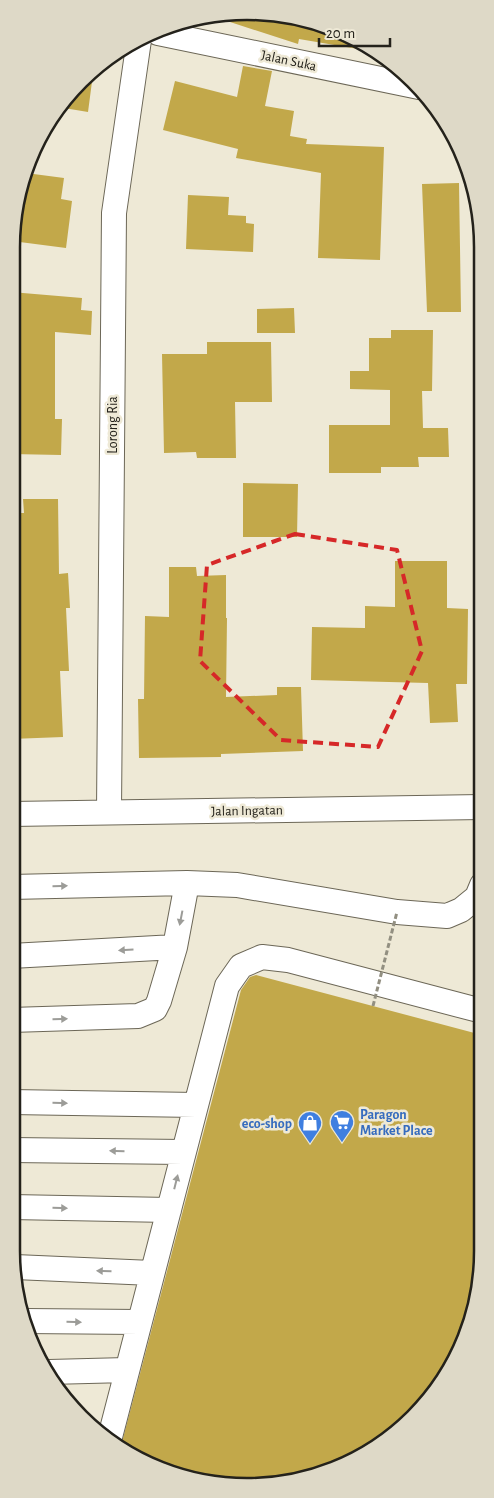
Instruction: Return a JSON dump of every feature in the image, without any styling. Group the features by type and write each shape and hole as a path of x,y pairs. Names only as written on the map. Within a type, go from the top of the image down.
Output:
{"street":[{"name":"Jalan Suka","path":"166,35 406,84"},
{"name":"Lorong Ria","path":"109,811 114,213 138,48"},
{"name":"Jalan Ingatan","path":"20,814 474,807"},
{"path":"20,887 187,883 237,885 397,912 447,916 461,910 474,899"},
{"path":"20,1020 138,1016 155,1009 175,947 187,883"},
{"path":"20,956 175,947"},
{"path":"109,1431 127,1370 228,986 241,966 262,957 288,960 474,1009"},
{"path":"20,1102 196,1105"},
{"path":"20,1150 183,1152"},
{"path":"20,1207 169,1210"},
{"path":"20,1267 152,1272"},
{"path":"31,1321 139,1322"},
{"path":"55,1372 127,1370"}],"path":[{"path":"373,1006 397,912"}],"highlighted area":[{"path":"295,534 397,550 422,651 378,747 281,740 200,661 207,565"}],"building":[{"path":"262,20 291,24 334,37 358,49 299,39 298,44 227,21"},
{"path":"243,66 272,71 265,106 294,111 290,136 307,139 306,144 384,147 380,260 318,258 321,173 236,158 238,149 163,130 175,81 237,97"},
{"path":"92,80 88,112 67,109"},
{"path":"32,174 64,178 61,199 72,201 66,248 20,242 24,203"},
{"path":"459,183 461,312 427,312 422,184"},
{"path":"188,195 229,197 228,215 246,216 246,223 254,224 253,252 186,249"},
{"path":"20,293 82,298 81,310 92,311 91,335 55,332 55,419 62,419 61,455 20,454"},
{"path":"294,308 295,333 257,333 257,309"},
{"path":"391,330 433,330 432,391 422,391 423,428 448,428 449,457 418,457 419,467 381,467 381,473 329,473 329,425 390,425 390,390 350,389 350,371 369,371 369,338 391,338"},
{"path":"207,342 271,342 272,402 235,402 236,458 197,458 196,452 164,453 162,354 207,354"},
{"path":"243,483 298,484 297,537 243,537"},
{"path":"23,499 58,499 59,574 68,573 70,608 66,608 69,671 60,671 63,737 20,739 20,513 24,513"},
{"path":"395,561 447,561 447,608 468,609 467,684 456,684 458,722 430,723 428,683 311,680 312,627 365,628 365,606 395,607"},
{"path":"169,567 196,567 197,576 226,575 226,697 277,695 277,687 301,687 303,751 221,754 221,757 139,758 138,699 144,699 145,616 169,617"},
{"name":"Paragon Market Place","path":"256,975 474,1033 474,1266 466,1310 451,1351 444,1365 418,1401 397,1422 360,1448 320,1466 277,1476 232,1478 203,1474 174,1466 147,1455 122,1441 241,990 250,977"}],"place":[{"name":"Paragon Market Place","path":"342,1143"},
{"name":"eco-shop","path":"310,1144"}]}
